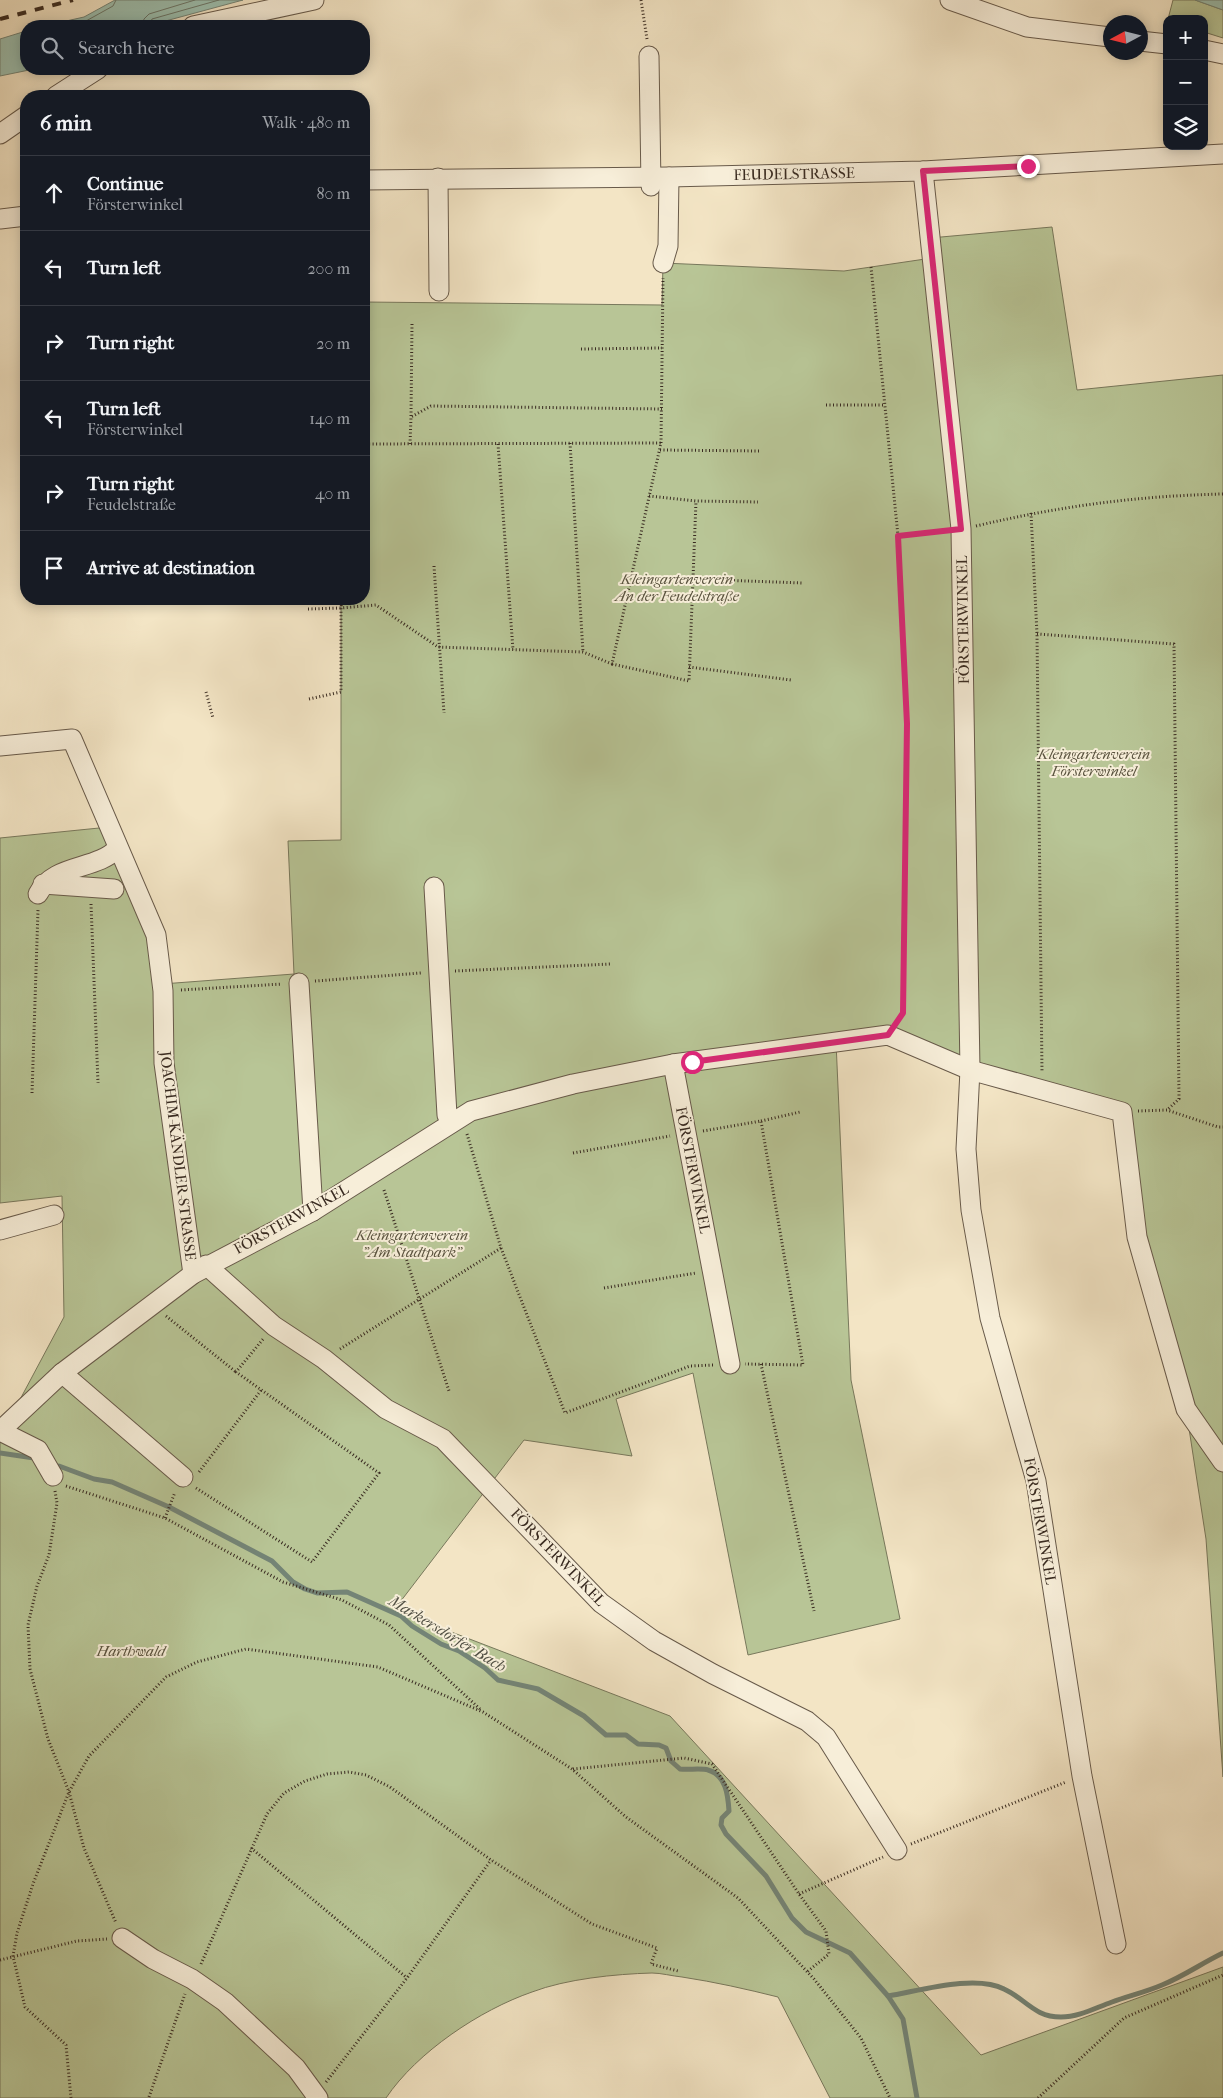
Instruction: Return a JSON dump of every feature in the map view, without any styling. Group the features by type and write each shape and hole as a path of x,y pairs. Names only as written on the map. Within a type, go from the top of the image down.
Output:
{"street":[{"path":"221,20 314,0"},
{"path":"950,0 1027,27 1103,36"},
{"path":"1148,42 1163,44"},
{"path":"1208,51 1223,54"},
{"path":"649,56 657,180 668,246 663,263"},
{"path":"65,90 89,75"},
{"path":"0,134 20,120"},
{"name":"FEUDELSTRASSE","path":"370,180 438,178 657,180 923,171 1223,154"},
{"name":"FÖRSTERWINKEL","path":"923,171 961,529 970,1070 966,1149 971,1210 990,1318 1036,1481 1082,1776 1116,1944"},
{"path":"438,178 439,291"},
{"path":"0,219 20,217"},
{"name":"JOACHIM-KÄNDLER-STRASSE","path":"0,746 72,738 156,935 163,992 164,1063 200,1270"},
{"path":"41,889 52,877 104,859 118,848"},
{"path":"41,889 90,887 114,889"},
{"path":"434,887 447,1115 456,1120"},
{"path":"299,983 313,1211"},
{"path":"888,1035 970,1070 1122,1112 1136,1237 1186,1409 1223,1462"},
{"name":"FÖRSTERWINKEL","path":"0,1431 62,1373 200,1270 313,1211 471,1111 573,1084 673,1064 888,1035"},
{"name":"FÖRSTERWINKEL","path":"673,1064 730,1364"},
{"path":"0,1230 54,1215"},
{"name":"FÖRSTERWINKEL","path":"200,1270 274,1326 324,1359 386,1409 444,1439 601,1603 654,1641 713,1674 807,1721 826,1737 897,1850"},
{"path":"62,1373 186,1481"},
{"path":"0,1431 38,1450 53,1479"},
{"path":"122,1938 225,2002 296,2068 317,2096"}],"path":[{"path":"640,0 649,56"},
{"path":"612,664 662,443 663,263"},
{"path":"871,267 898,536 907,724 903,1013 888,1035"},
{"path":"410,444 412,323"},
{"path":"581,349 662,348"},
{"path":"826,405 885,405"},
{"path":"411,417 430,406 662,409"},
{"path":"498,443 513,650"},
{"path":"570,443 583,652"},
{"path":"370,444 662,443"},
{"path":"660,450 761,451"},
{"path":"898,536 961,529 1032,513 1133,498 1223,494"},
{"path":"649,496 696,501 758,502"},
{"path":"308,609 376,605 438,647 583,652 612,664 689,681 696,501"},
{"path":"1032,513 1037,634 1042,1090"},
{"path":"434,566 438,647 444,713"},
{"path":"692,578 802,583"},
{"path":"309,699 341,692 341,605"},
{"path":"1037,634 1174,644 1179,1099 1167,1110"},
{"path":"689,667 791,680"},
{"path":"206,692 213,718"},
{"path":"90,887 98,1084"},
{"path":"32,1093 41,889"},
{"path":"163,992 438,972 611,964"},
{"path":"1122,1112 1167,1110 1223,1127"},
{"path":"573,1153 761,1121 800,1112"},
{"path":"456,1120 501,1248 565,1413 690,1366 730,1364 803,1365 761,1121"},
{"path":"384,1190 449,1391"},
{"path":"324,1359 501,1248"},
{"path":"604,1288 712,1271"},
{"path":"166,1316 236,1372 262,1389 378,1473 312,1562 186,1481 262,1389"},
{"path":"236,1372 274,1326"},
{"path":"761,1364 814,1611"},
{"path":"0,1960 77,1941 122,1938 84,1848 69,1792 48,1739 30,1669 28,1625 37,1586 50,1555 57,1503 53,1479 165,1518 284,1582 342,1600 390,1625 483,1712"},
{"path":"165,1518 172,1497"},
{"path":"71,2098 66,2045 25,2006 13,1956 17,1934 31,1892 69,1792 89,1756 166,1677 197,1662 246,1649 378,1667 483,1712 572,1769 626,1817 738,1898 807,1972 861,2038 890,2098"},
{"path":"572,1769 684,1758 712,1764 826,1931 829,1954 807,1972"},
{"path":"149,2097 182,1998 205,1957 267,1814 284,1793 305,1781 327,1774 349,1772 366,1775 390,1787 491,1860 592,1924 657,1948 652,1964 678,1971"},
{"path":"799,1894 897,1850 1082,1776"},
{"path":"251,1848 407,1978"},
{"path":"317,2096 407,1978 491,1860"},
{"path":"1038,2098 1124,2018 1223,1975"}],"green space":[{"path":"1173,0 1195,0 1223,10 1223,38 1208,33 1208,15 1169,15"},
{"path":"1052,227 1077,390 1223,375 1223,1777 1206,1539 1186,1409 1137,1237 1122,1112 888,1035 836,1042 851,1380 900,1619 748,1655 693,1373 616,1399 632,1456 524,1440 394,1610 670,1716 981,2055 1223,1967 1223,2098 830,2098 778,1997 706,1981 652,1973 607,1976 575,1981 545,1987 512,2000 471,2021 451,2034 415,2065 386,2098 0,2098 0,1437 64,1317 62,1196 0,1203 0,838 109,827 156,935 162,984 294,974 288,841 341,840 341,605 370,605 370,302 662,305 663,263 844,271 932,258 930,238"}],"water":[{"path":"115,0 243,0 169,20 71,20 84,17"},
{"path":"1195,0 1223,0 1223,10"},
{"path":"20,33 20,72 0,76 0,39"}],"waterway":[{"name":"Markersdorfer Bach","path":"0,1453 34,1458"},
{"name":"Markersdorfer Bach","path":"59,1466 94,1479 112,1482 169,1507 272,1561 293,1582 305,1589 317,1593 347,1592 401,1616 412,1626 441,1644 459,1651 485,1668 498,1680 538,1689 584,1716 606,1735 626,1735 638,1744 659,1745 666,1748 671,1761 680,1769 706,1769 719,1776 725,1786 728,1799 729,1811 722,1818 721,1825 726,1834 766,1876 792,1918 806,1932 850,1953 888,1996 903,2019 917,2098"},
{"path":"888,1996 947,1985 978,1983 1004,1989 1044,2014 1068,2017 1081,2014 1178,1978 1223,1953"}],"railway":[{"path":"0,19 73,0"}],"route":[{"path":"692,1062 888,1035 903,1013 907,724 898,536 961,529 923,171 1028,166"}],"park label":[{"name":"Kleingartenverein An der Feudelstraße","path":"677,588"},
{"name":"Kleingartenverein Försterwinkel","path":"1094,762"},
{"name":"Kleingartenverein \"Am Stadtpark\"","path":"412,1244"},
{"name":"Harthwald","path":"131,1651"}]}
